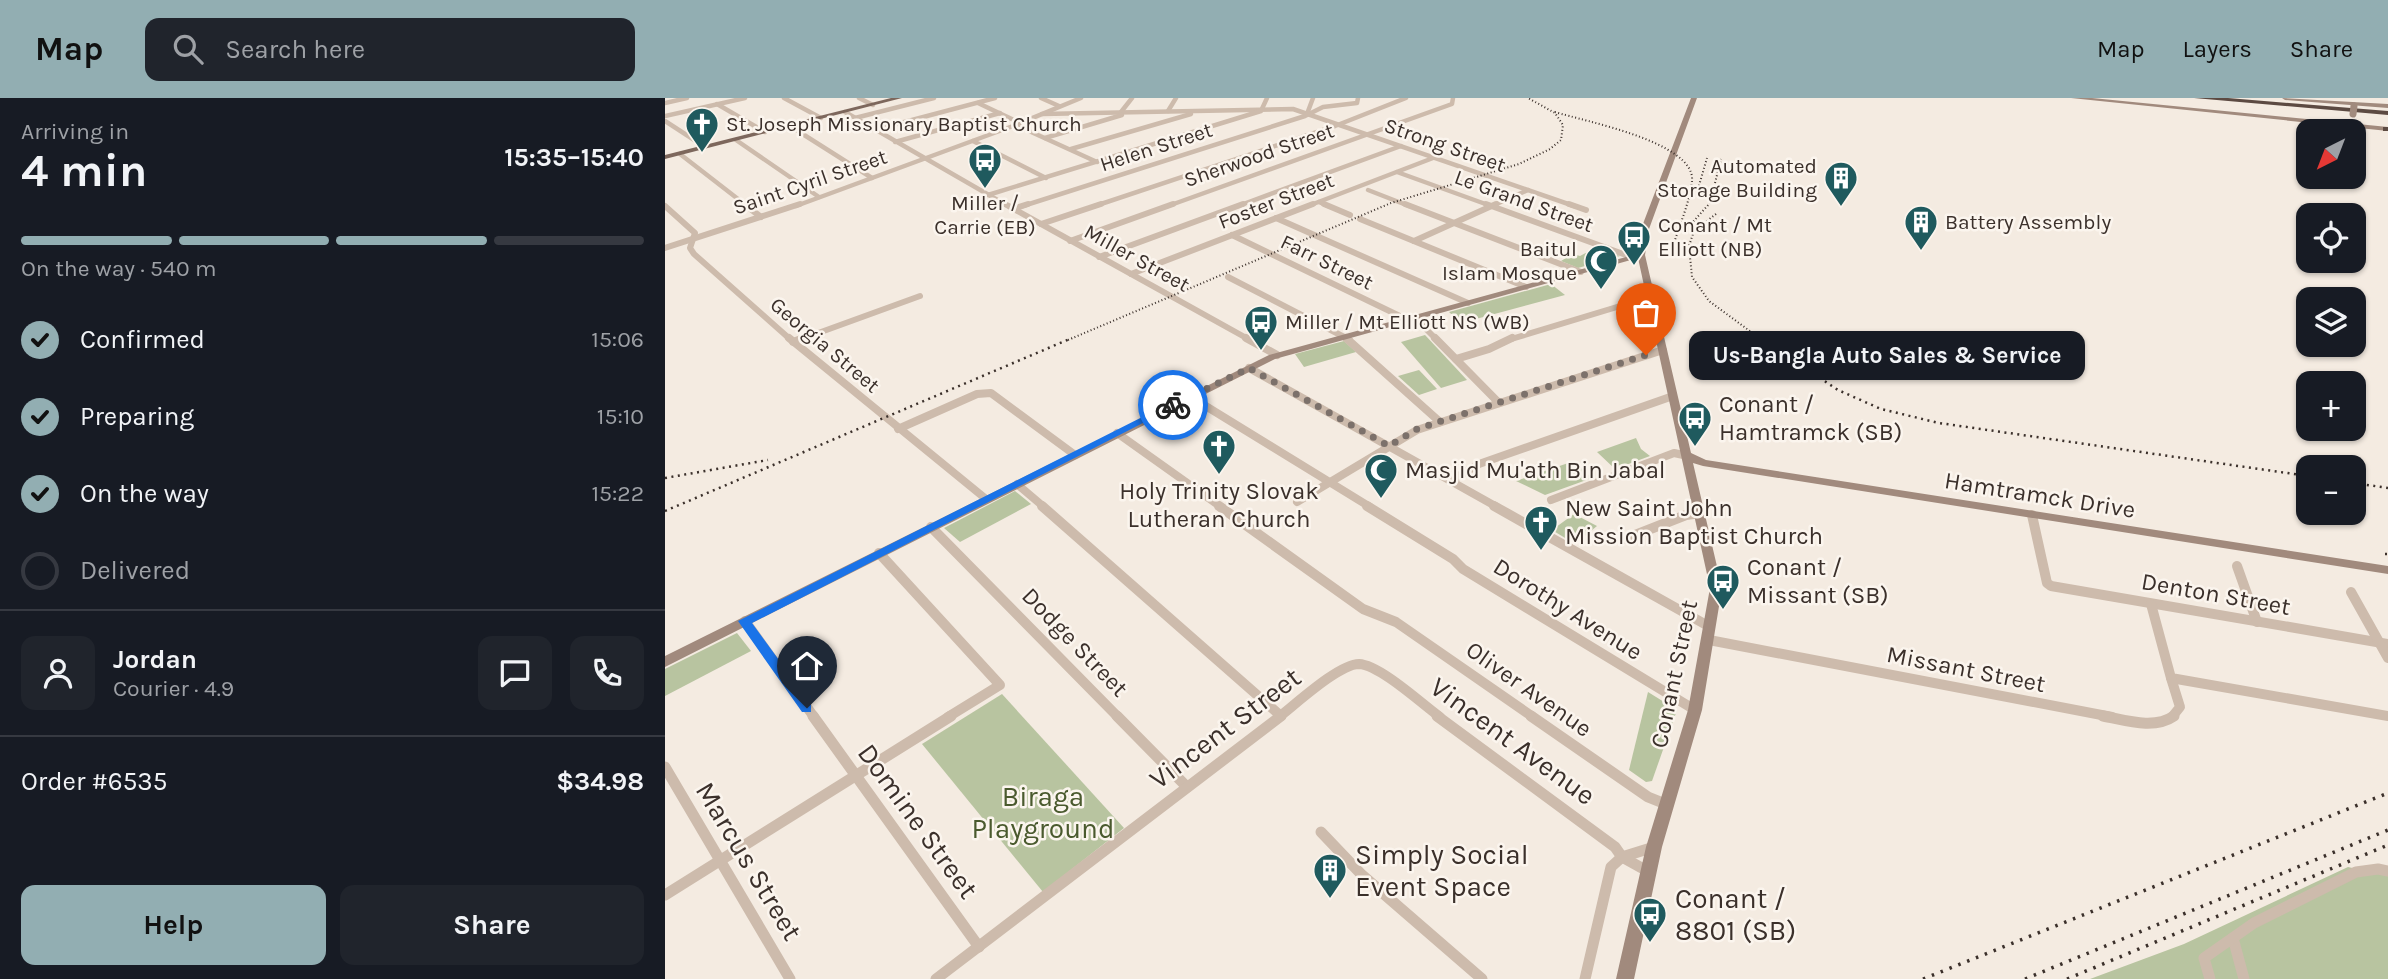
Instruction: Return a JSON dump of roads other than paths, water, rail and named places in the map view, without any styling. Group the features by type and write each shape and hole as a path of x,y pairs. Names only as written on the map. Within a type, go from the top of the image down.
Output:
{"highway":[{"path":"2198,98 2388,113"},
{"path":"2218,98 2388,113"},
{"path":"2280,98 2295,99"}],"main road":[{"path":"665,157 899,98"},
{"path":"665,662 1276,355 1641,255 1645,229 1694,98"},
{"path":"2074,98 2326,120 2352,111 2388,106"},
{"path":"2285,98 2388,121"},
{"path":"2352,111 2388,129"},
{"name":"Conant Street","path":"1625,979 1654,847 1695,710 1716,588 1641,255"},
{"name":"Hamtramck Drive","path":"1688,456 1703,463 2388,570"}],"street":[{"path":"665,103 687,98"},
{"path":"665,119 745,98"},
{"path":"784,98 821,118"},
{"path":"859,98 873,105"},
{"path":"855,118 934,98"},
{"path":"874,130 995,98"},
{"path":"1041,98 1059,106"},
{"name":"Saint Cyril Street","path":"665,248 819,197 1081,98"},
{"path":"1076,113 1088,98"},
{"path":"1121,112 1132,98"},
{"path":"1168,111 1176,98"},
{"path":"1215,110 1221,98"},
{"path":"988,195 1262,110 1267,98"},
{"path":"1307,114 1313,98"},
{"name":"Helen Street","path":"1013,209 1332,104 1357,103 1358,98"},
{"path":"1041,224 1406,98"},
{"name":"Sherwood Street","path":"1070,241 1453,104 1453,98"},
{"path":"978,103 1097,162"},
{"path":"717,104 765,132"},
{"name":"Strong Street","path":"1042,114 1293,109 1586,210"},
{"path":"1071,149 1203,110"},
{"name":"Miller Street","path":"845,112 923,159 1276,355"},
{"path":"1045,138 1134,112"},
{"path":"895,142 1000,113"},
{"path":"665,119 705,147"},
{"path":"790,126 872,177"},
{"path":"736,139 819,197"},
{"path":"973,141 1046,178"},
{"path":"1099,257 1401,146"},
{"path":"680,153 761,217"},
{"name":"Foster Street","path":"1131,274 1433,158"},
{"name":"Le Grand Street","path":"1397,172 1626,256 1641,255"},
{"path":"1368,190 1581,272"},
{"path":"1414,241 1528,190"},
{"path":"1319,202 1350,215"},
{"name":"Georgia Street","path":"665,205 695,233 690,248 692,252 793,342 986,499"},
{"path":"1276,218 1468,303"},
{"path":"1360,219 1526,287"},
{"name":"Farr Street","path":"1232,235 1410,318 1456,359 1499,403"},
{"path":"1228,277 1344,336 1440,422"},
{"path":"793,342 920,296"},
{"path":"1456,359 1489,349 1516,336 1650,297"},
{"path":"1297,502 1417,429 1663,350"},
{"path":"1249,368 1451,480 1710,633"},
{"path":"898,429 977,394 991,393 1075,455"},
{"path":"1451,480 1479,464 1674,396"},
{"name":"Dorothy Avenue","path":"1191,397 1695,710"},
{"name":"Oliver Avenue","path":"1117,433 1364,610 1396,622 1648,797 1668,805"},
{"path":"1551,500 1674,453 1688,456"},
{"path":"1017,484 1281,716"},
{"path":"1625,539 1686,515 1701,513"},
{"name":"Denton Street","path":"2032,515 2047,583 2057,588 2384,643"},
{"name":"Dodge Street","path":"931,527 1187,788"},
{"path":"665,895 1000,685 879,554"},
{"path":"2237,566 2257,622"},
{"path":"2351,592 2384,643 2388,658"},
{"path":"2151,604 2171,678 2388,716"},
{"name":"Domine Street","path":"744,621 979,947"},
{"name":"Missant Street","path":"1710,633 2137,722 2160,724 2172,719 2180,707 2171,678"},
{"name":"Vincent Avenue","path":"1342,669 1358,664 1373,668 1615,847 1622,857 1649,872"},
{"name":"Vincent Street","path":"936,979 1342,669"},
{"name":"Marcus Street","path":"665,767 790,979"},
{"path":"1321,832 1362,875 1482,979"},
{"path":"1585,979 1611,867 1622,857 1654,847"},
{"path":"2210,979 2204,958 2254,923 2356,872 2383,870"},
{"path":"2233,938 2244,979"}],"railway":[{"path":"1068,340 1391,203 1519,164 1550,149 1561,140 1563,125 1555,113 1528,98"},
{"path":"1555,112 1658,144 1676,155 1688,167 1691,189 1674,243"},
{"path":"1698,189 1707,158"},
{"path":"1691,224 1710,203 1721,159"},
{"path":"1716,214 1694,231 1689,246 1692,277 1709,301 1762,340"},
{"path":"665,511 1072,338"},
{"path":"1760,338 1838,390 1881,409 1939,423 2296,474"},
{"path":"665,478 768,460"},
{"path":"2366,485 2388,488"},
{"path":"1923,979 2388,793"},
{"path":"2025,979 2388,830"},
{"path":"2067,979 2388,845"}],"place":[{"name":"St. Joseph Missionary Baptist Church","path":"702,154"},
{"name":"Miller / Carrie (EB)","path":"985,190"},
{"name":"Automated Storage Building","path":"1841,208"},
{"name":"Battery Assembly","path":"1921,252"},
{"name":"Conant / Mt Elliott (NB)","path":"1634,267"},
{"name":"Baitul Islam Mosque","path":"1601,291"},
{"name":"Miller / Mt Elliott NS (WB)","path":"1261,352"},
{"name":"Us-Bangla Auto Sales & Service","path":"1646,355"},
{"name":"Conant / Hamtramck (SB)","path":"1695,448"},
{"name":"Holy Trinity Slovak Lutheran Church","path":"1219,476"},
{"name":"Masjid Mu'ath Bin Jabal","path":"1381,500"},
{"name":"New Saint John Mission Baptist Church","path":"1541,552"},
{"name":"Conant / Missant (SB)","path":"1723,611"},
{"name":"Simply Social Event Space","path":"1330,900"},
{"name":"Conant / 8801 (SB)","path":"1650,944"}],"park label":[{"name":"Biraga Playground","path":"1043,812"}]}
